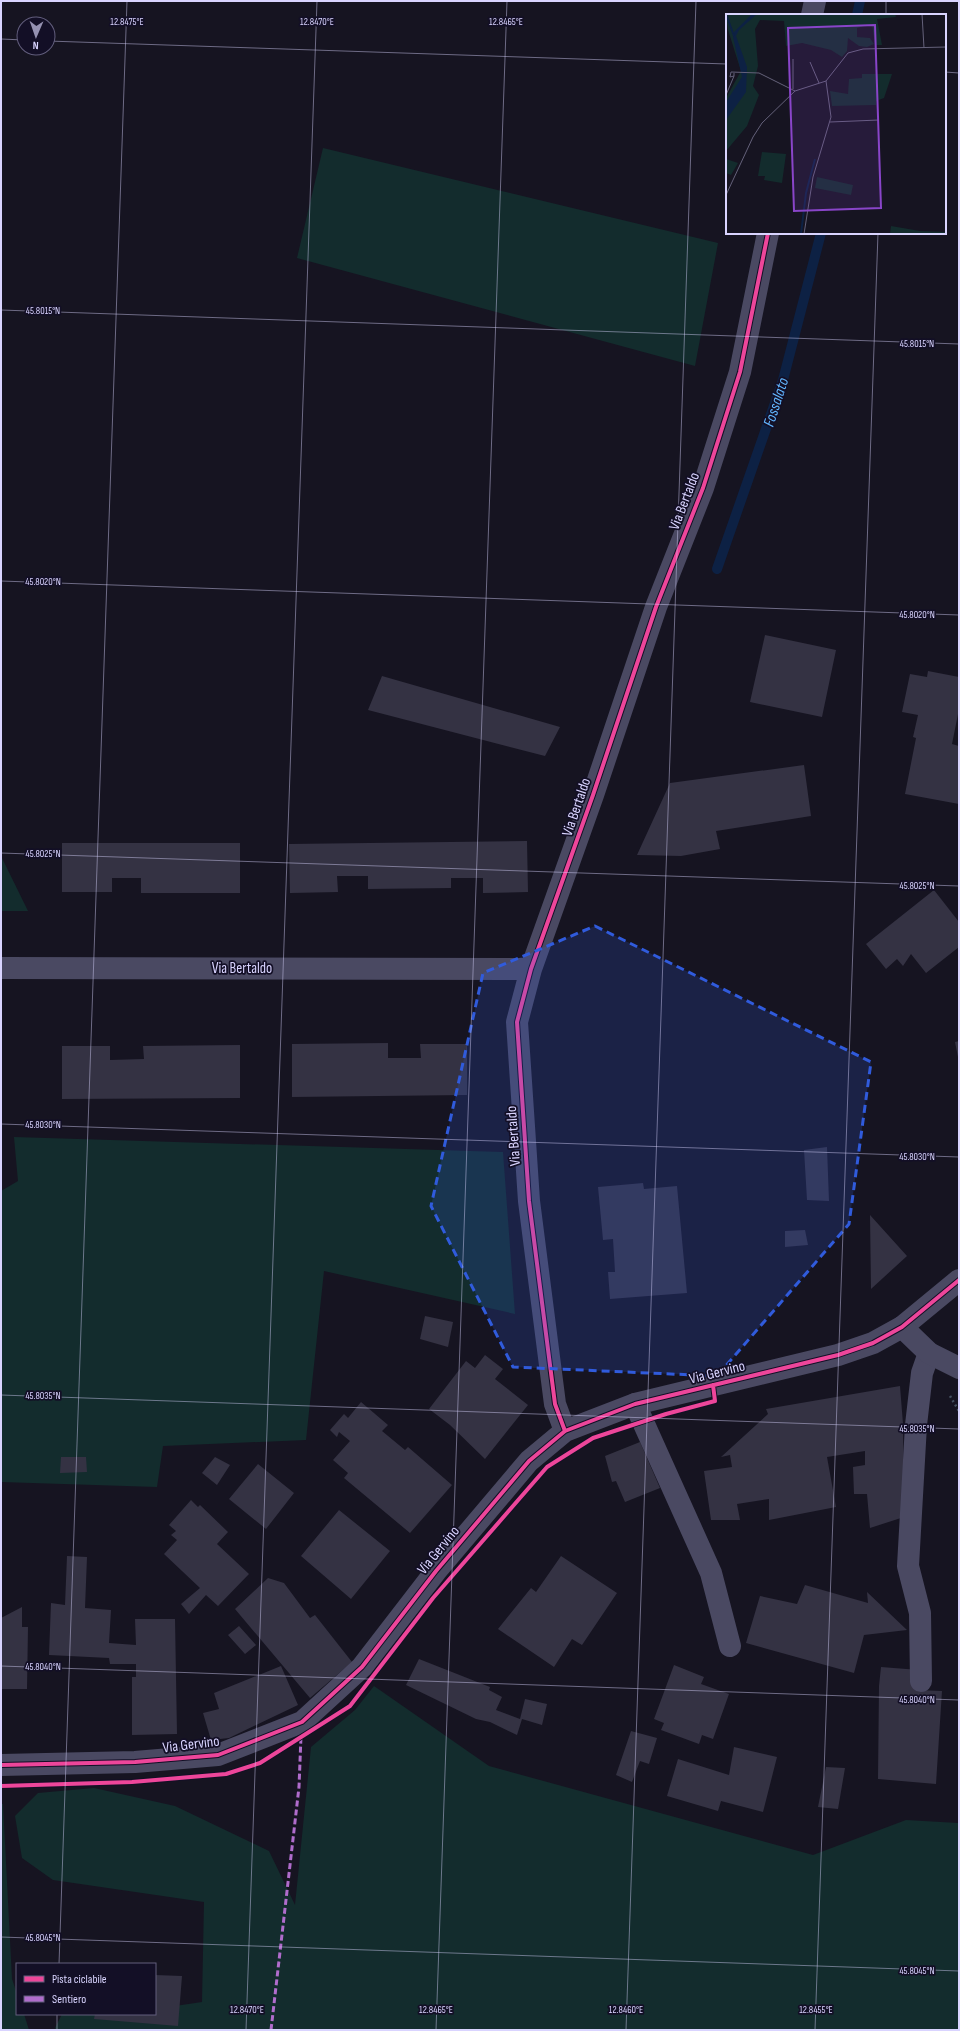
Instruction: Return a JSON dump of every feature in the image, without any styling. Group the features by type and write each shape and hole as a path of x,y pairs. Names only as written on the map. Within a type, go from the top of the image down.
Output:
{"street":[{"path":"812,14 815,1"},
{"name":"Via Bertaldo","path":"564,1431 555,1404 529,1201 517,1022 531,969 595,788 656,606 703,488 740,372 768,234"},
{"name":"Via Bertaldo","path":"1,968 531,969"},
{"name":"Via Gervino","path":"1,1765 135,1762 218,1755 302,1722 362,1667 436,1571 529,1461 564,1431 635,1404 838,1355 873,1342 902,1327 959,1280"},
{"path":"902,1327 929,1353 959,1368"},
{"path":"921,1680 920,1613 908,1566 921,1380 929,1353"},
{"path":"635,1404 711,1573 730,1646"}],"path":[{"path":"950,1396 959,1411"}],"highlighted area":[{"path":"595,926 871,1062 849,1224 717,1376 513,1367 431,1206 483,973"}],"green space":[{"path":"323,148 718,243 695,366 297,258"},
{"path":"1,856 28,911 1,911"},
{"path":"14,1137 503,1152 515,1314 324,1271 306,1440 163,1446 157,1487 1,1482 1,1191 18,1181"},
{"path":"374,1686 489,1766 813,1855 906,1820 958,1823 959,2030 56,2030 55,2028 62,2015 156,2015 156,2009 202,2002 204,1902 53,1880 22,1858 15,1816 38,1793 94,1788 175,1806 269,1851 295,1905 311,1747 355,1710"},
{"path":"1,1804 3,1804 12,1979 16,1991 16,2015 24,2015 29,2030 1,2030"}],"building":[{"path":"765,635 836,650 822,717 750,702"},
{"path":"928,671 959,677 959,709 952,744 959,746 959,804 905,794 916,738 913,737 918,715 902,712 910,674 927,677"},
{"path":"382,676 560,727 545,756 368,710"},
{"path":"804,765 811,816 716,831 720,849 681,856 637,855 670,783"},
{"path":"527,841 528,892 483,893 483,878 451,878 451,888 368,889 368,876 337,876 338,892 290,893 289,844"},
{"path":"62,843 240,843 240,893 141,893 141,878 112,878 112,892 62,892"},
{"path":"934,890 959,922 959,947 926,973 911,954 903,966 897,959 886,969 866,944"},
{"path":"959,1041 959,1057 958,1057 955,1042"},
{"path":"388,1043 388,1058 421,1058 420,1044 467,1044 467,1095 292,1097 292,1044"},
{"path":"240,1045 240,1098 62,1099 62,1046 110,1046 110,1060 144,1059 143,1046"},
{"path":"827,1147 829,1201 807,1200 804,1150"},
{"path":"643,1183 644,1189 677,1186 687,1293 610,1299 608,1272 615,1272 613,1239 603,1240 598,1187"},
{"path":"870,1215 907,1256 871,1289"},
{"path":"805,1230 808,1245 785,1247 785,1231"},
{"path":"425,1316 453,1322 448,1347 420,1339"},
{"path":"485,1355 503,1369 495,1379 528,1405 485,1459 450,1425 429,1409 466,1361 475,1368"},
{"path":"900,1386 903,1424 904,1517 870,1528 867,1494 854,1494 853,1467 865,1465 865,1451 827,1457 836,1507 769,1520 769,1499 737,1504 740,1520 711,1520 704,1471 732,1467 730,1455 721,1457 768,1414 766,1409"},
{"path":"361,1402 388,1425 382,1431 405,1450 408,1447 452,1485 410,1533 344,1478 348,1473 333,1460 350,1441 339,1432 337,1437 330,1430 344,1414 348,1418"},
{"path":"640,1442 660,1488 625,1502 616,1481 612,1482 605,1456"},
{"path":"61,1457 86,1457 87,1472 60,1473"},
{"path":"215,1457 230,1465 217,1485 202,1473"},
{"path":"258,1464 294,1493 266,1529 229,1499"},
{"path":"191,1500 198,1507 200,1505 228,1532 217,1544 249,1574 218,1606 206,1595 189,1614 181,1604 200,1588 164,1554 177,1540 171,1535 176,1531 169,1525"},
{"path":"339,1510 390,1551 351,1599 301,1556"},
{"path":"67,1556 87,1557 85,1608 111,1610 109,1643 136,1645 135,1619 175,1619 177,1734 132,1735 132,1677 136,1677 136,1664 110,1664 109,1658 49,1655 51,1603 65,1605"},
{"path":"561,1556 617,1593 582,1645 572,1639 554,1667 498,1629 531,1588 536,1592"},
{"path":"268,1578 284,1583 310,1618 315,1615 352,1662 310,1698 235,1609"},
{"path":"805,1585 868,1603 867,1592 907,1630 864,1635 854,1673 746,1643 760,1596 797,1604"},
{"path":"22,1607 22,1627 28,1627 27,1689 1,1689 1,1618"},
{"path":"239,1626 256,1645 245,1654 228,1635"},
{"path":"419,1659 490,1687 489,1690 502,1697 496,1710 520,1719 525,1699 547,1704 542,1725 522,1719 517,1735 490,1722 476,1719 406,1685"},
{"path":"674,1665 704,1677 701,1684 729,1694 713,1739 702,1735 699,1744 661,1730 664,1723 654,1719"},
{"path":"281,1666 298,1705 229,1738 211,1740 203,1713 219,1709 214,1693"},
{"path":"881,1667 919,1670 917,1690 942,1691 936,1784 878,1779 879,1686"},
{"path":"631,1731 657,1738 649,1764 640,1761 632,1782 616,1775"},
{"path":"734,1747 777,1757 763,1812 721,1801 718,1811 667,1796 678,1759 729,1775"},
{"path":"826,1767 845,1768 838,1809 818,1807"},
{"path":"156,1975 182,1976 178,2026 94,2019 95,2015 156,2015"}],"waterway":[{"name":"Fossalato","path":"857,14 860,1"},
{"name":"Fossalato","path":"717,569 783,380 821,234"}],"marked path":[{"path":"271,2030 299,1787 301,1736"}],"cycle path":[{"path":"565,1431 555,1404 529,1201 517,1022 531,969 593,795 656,607 703,488 740,372 768,234"},
{"path":"1,1765 135,1762 218,1755 302,1722 362,1667 436,1571 529,1461 565,1431 635,1404 838,1355 873,1343 902,1327 959,1280"},
{"path":"1,1786 132,1782 226,1774 260,1763 350,1706 433,1598 547,1467 593,1438 666,1414 715,1401 713,1385"}]}
